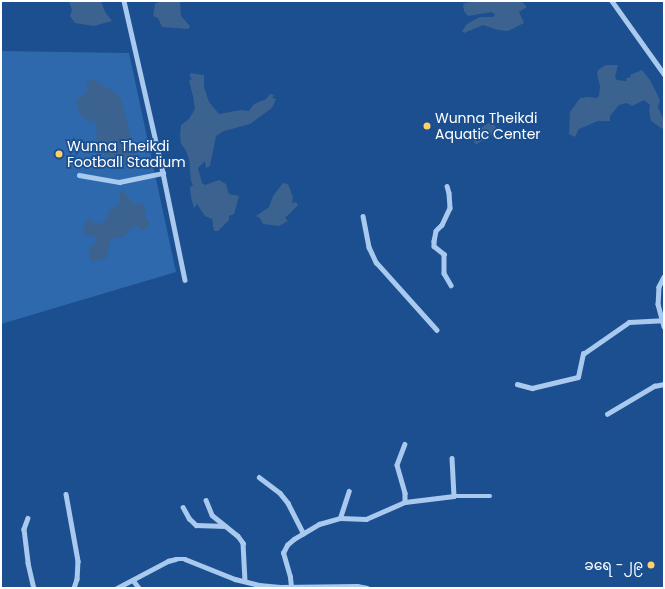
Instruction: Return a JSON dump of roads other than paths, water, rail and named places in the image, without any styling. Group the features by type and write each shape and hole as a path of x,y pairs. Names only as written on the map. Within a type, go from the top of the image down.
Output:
{"street":[{"path":"124,1 163,173 185,280"},
{"path":"612,1 664,74"},
{"path":"79,175 119,182 163,173"},
{"path":"447,186 450,193 450,208 442,225 436,231 434,246 444,254 444,273 451,285"},
{"path":"363,216 369,247 376,262 437,330"},
{"path":"664,277 659,287 658,304 664,326"},
{"path":"517,384 532,388 578,377 583,354 629,322 662,320"},
{"path":"607,414 654,386 664,384"},
{"path":"405,444 397,465 405,493 405,502"},
{"path":"452,458 454,496"},
{"path":"259,477 280,493 288,503 303,533"},
{"path":"340,518 349,490"},
{"path":"66,494 78,562 77,579 74,588"},
{"path":"291,587 290,577 283,553 287,546 303,533 319,524 340,518 366,519 405,502 454,496 490,496"},
{"path":"206,500 210,514 240,538 243,543 245,581"},
{"path":"183,507 193,523 205,526 225,526"},
{"path":"205,526 210,514"},
{"path":"28,518 24,529 28,563 34,588"},
{"path":"117,588 168,561 185,559 255,586 350,586 367,588"},
{"path":"133,580 139,588"}],"place":[{"name":"Wunna Theikdi Aquatic Center","path":"427,126"},
{"name":"Wunna Theikdi Football Stadium","path":"59,154"},
{"name":"ခရေ -၂၉","path":"651,565"}]}
